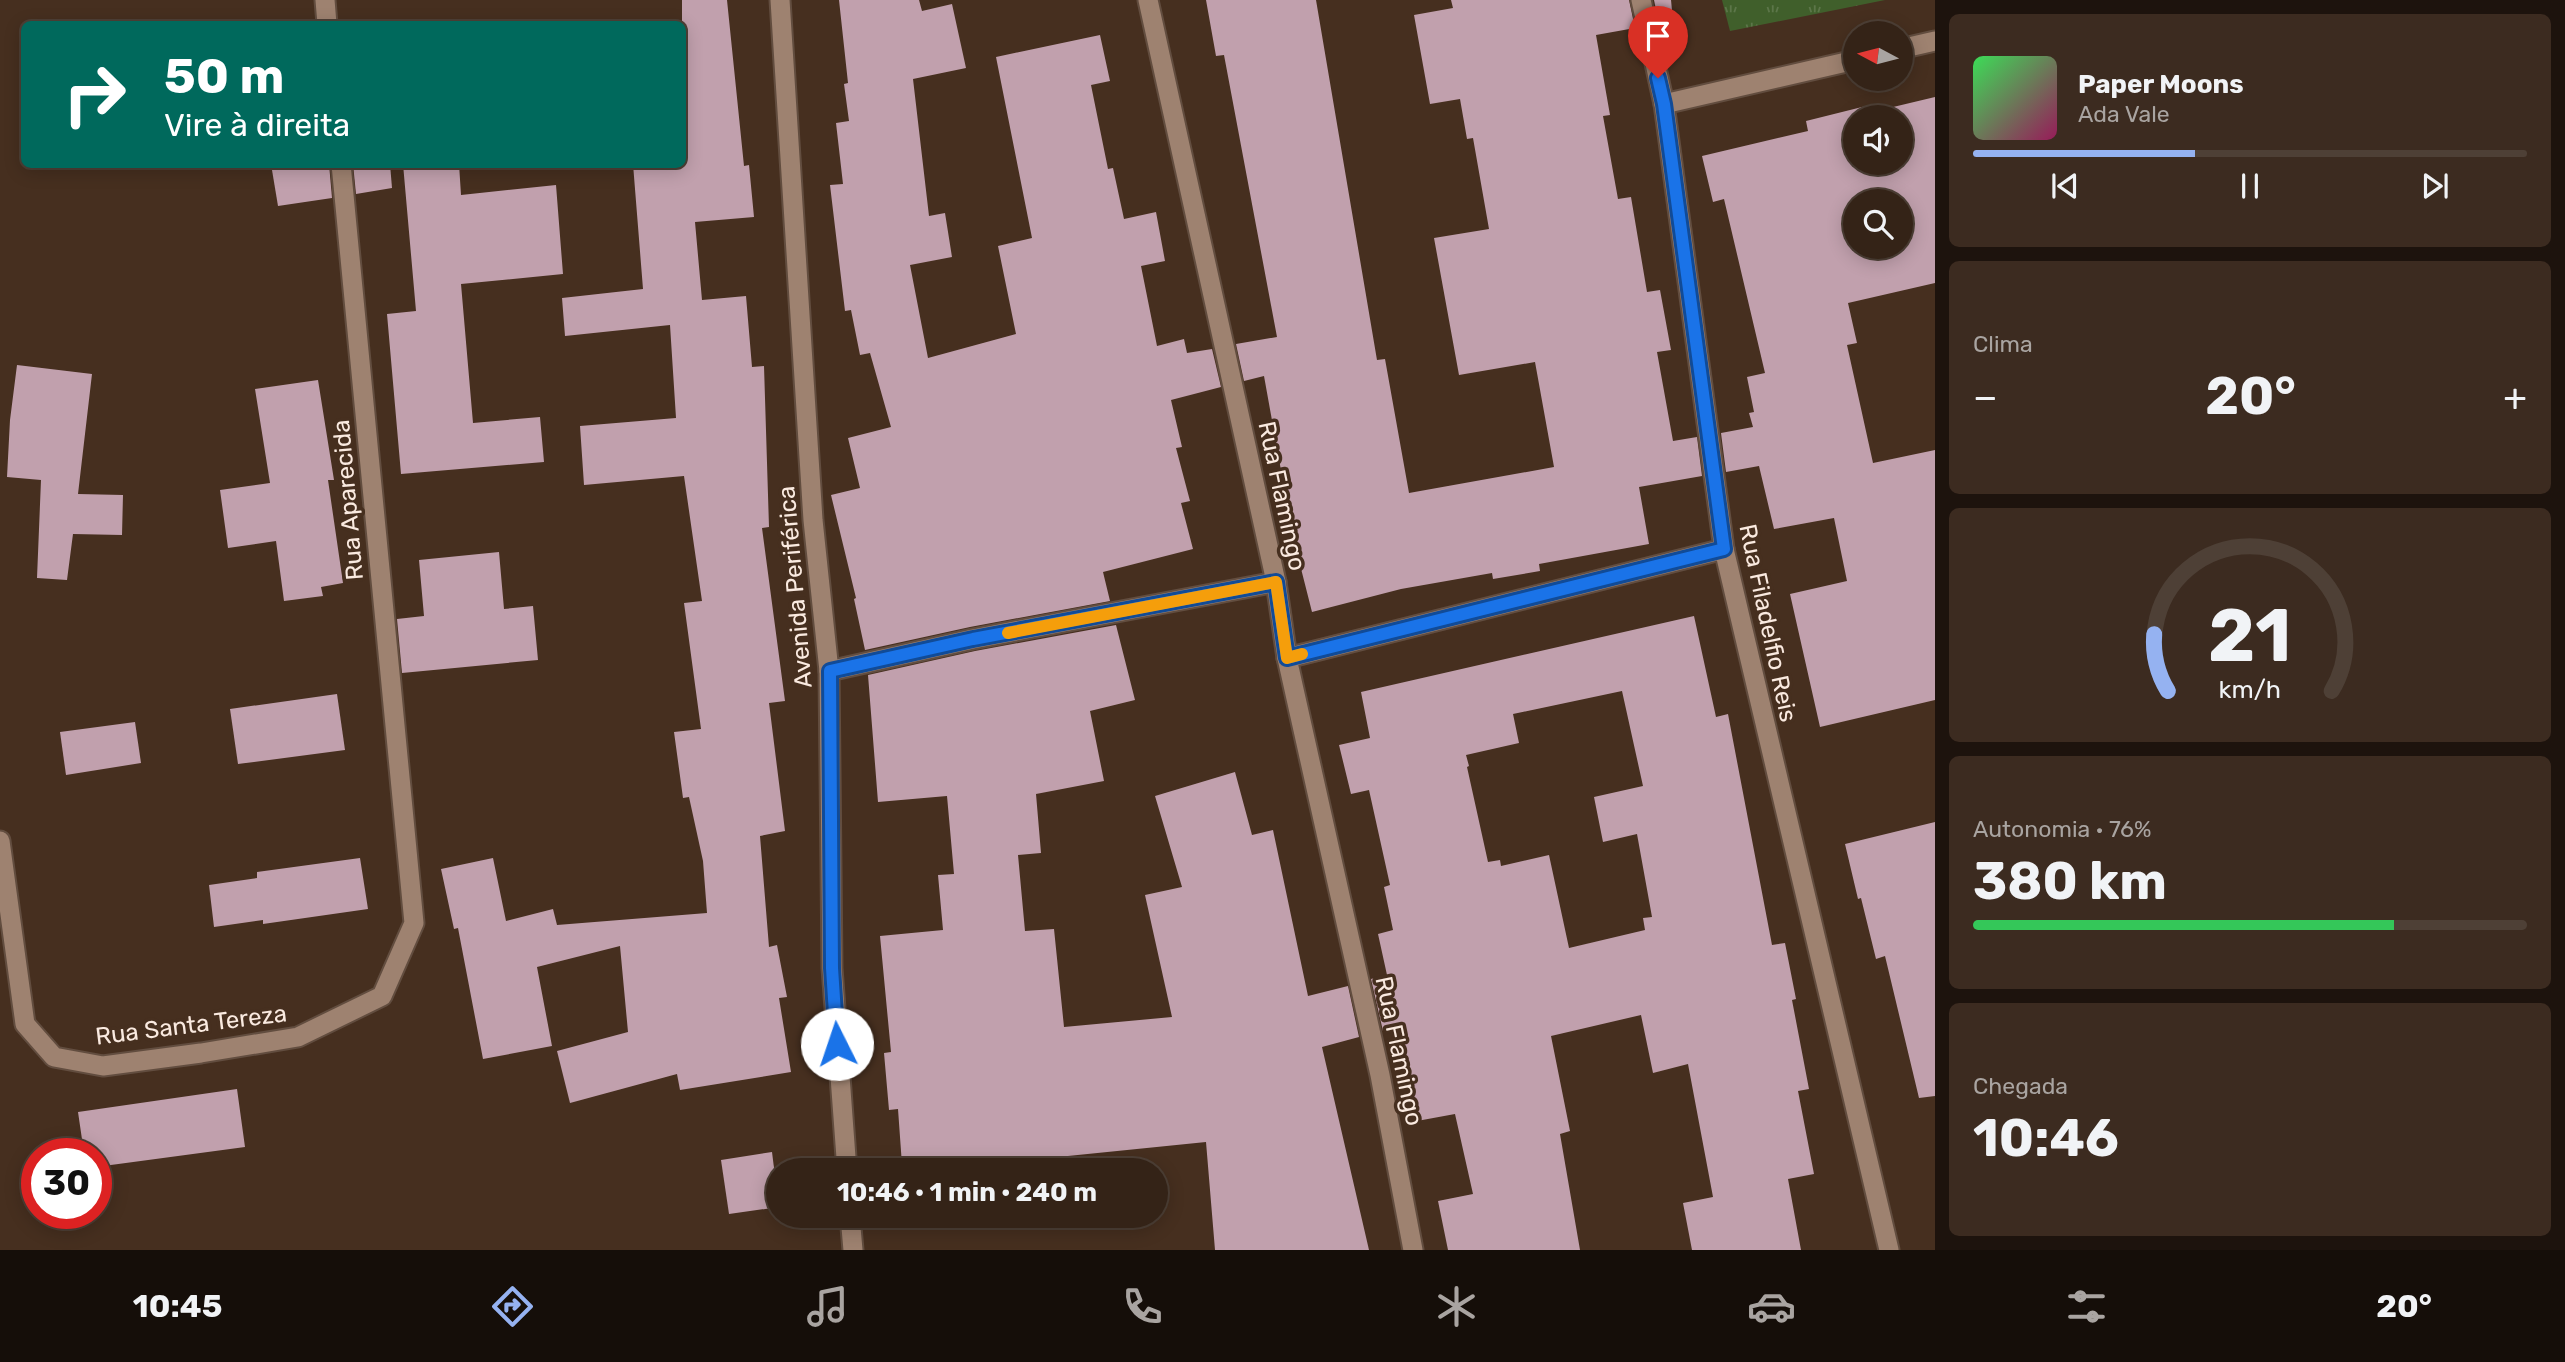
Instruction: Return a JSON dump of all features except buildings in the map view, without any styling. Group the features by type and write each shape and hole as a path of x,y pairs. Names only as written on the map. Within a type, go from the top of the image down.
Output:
{"street":[{"path":"325,0 327,21"},
{"name":"Avenida Periférica","path":"780,0 813,520 830,671 832,968 846,1158"},
{"name":"Rua Flamingo","path":"1148,0 1276,582 1287,658 1380,1075 1413,1250"},
{"name":"Rua Filadelfio Reis","path":"1641,0 1664,104 1724,549 1889,1250"},
{"path":"1913,46 1935,41"},
{"path":"1664,104 1843,63"},
{"name":"Rua Aparecida","path":"341,168 404,832"},
{"path":"1287,658 1724,549"},
{"path":"830,671 973,639 1276,582"},
{"name":"Rua Santa Tereza","path":"0,841 25,1024 54,1058 103,1066 298,1037 382,996 414,923 404,832"},
{"path":"851,1228 853,1250"}],"green space":[{"path":"1722,0 1885,0 1730,31"}],"slow traffic":[{"path":"1008,633 1276,582 1287,658 1302,654"}],"route":[{"path":"837,1044 832,968 830,671 973,639 1276,582 1287,658 1724,549 1664,104 1658,78"}]}
